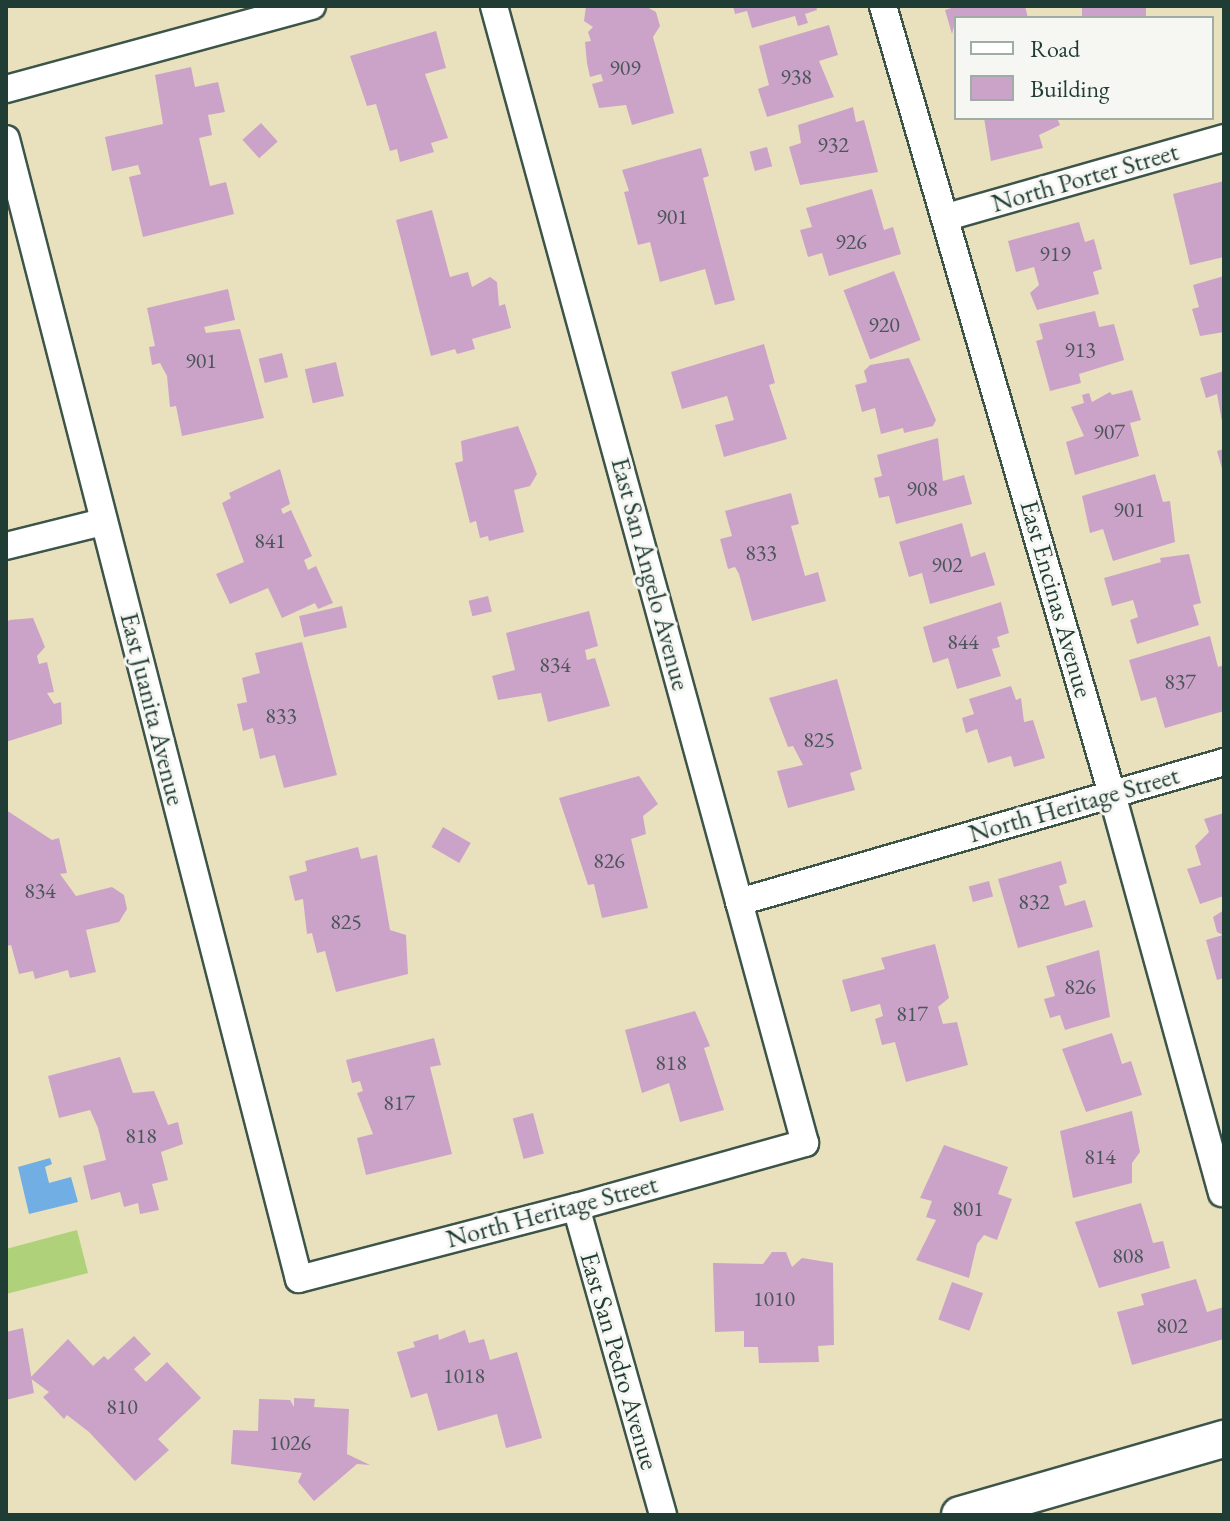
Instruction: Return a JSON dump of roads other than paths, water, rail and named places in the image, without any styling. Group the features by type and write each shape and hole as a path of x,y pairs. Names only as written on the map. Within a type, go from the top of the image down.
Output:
{"main road":[{"path":"960,1515 1224,1439"}],"street":[{"path":"6,89 312,6"},
{"name":"East San Angelo Avenue","path":"494,6 805,1143"},
{"name":"East Encinas Avenue","path":"883,6 947,217 1112,794 1222,1193"},
{"name":"North Porter Street","path":"947,217 1224,138"},
{"name":"East Juanita Avenue","path":"6,139 299,1279"},
{"path":"6,546 103,522"},
{"name":"North Heritage Street","path":"739,902 1224,762"},
{"name":"North Heritage Street","path":"299,1279 805,1143"},
{"name":"East San Pedro Avenue","path":"576,1207 663,1515"}],"water":[{"path":"50,1158 52,1164 45,1167 49,1183 71,1177 78,1202 29,1214 18,1167"}]}
